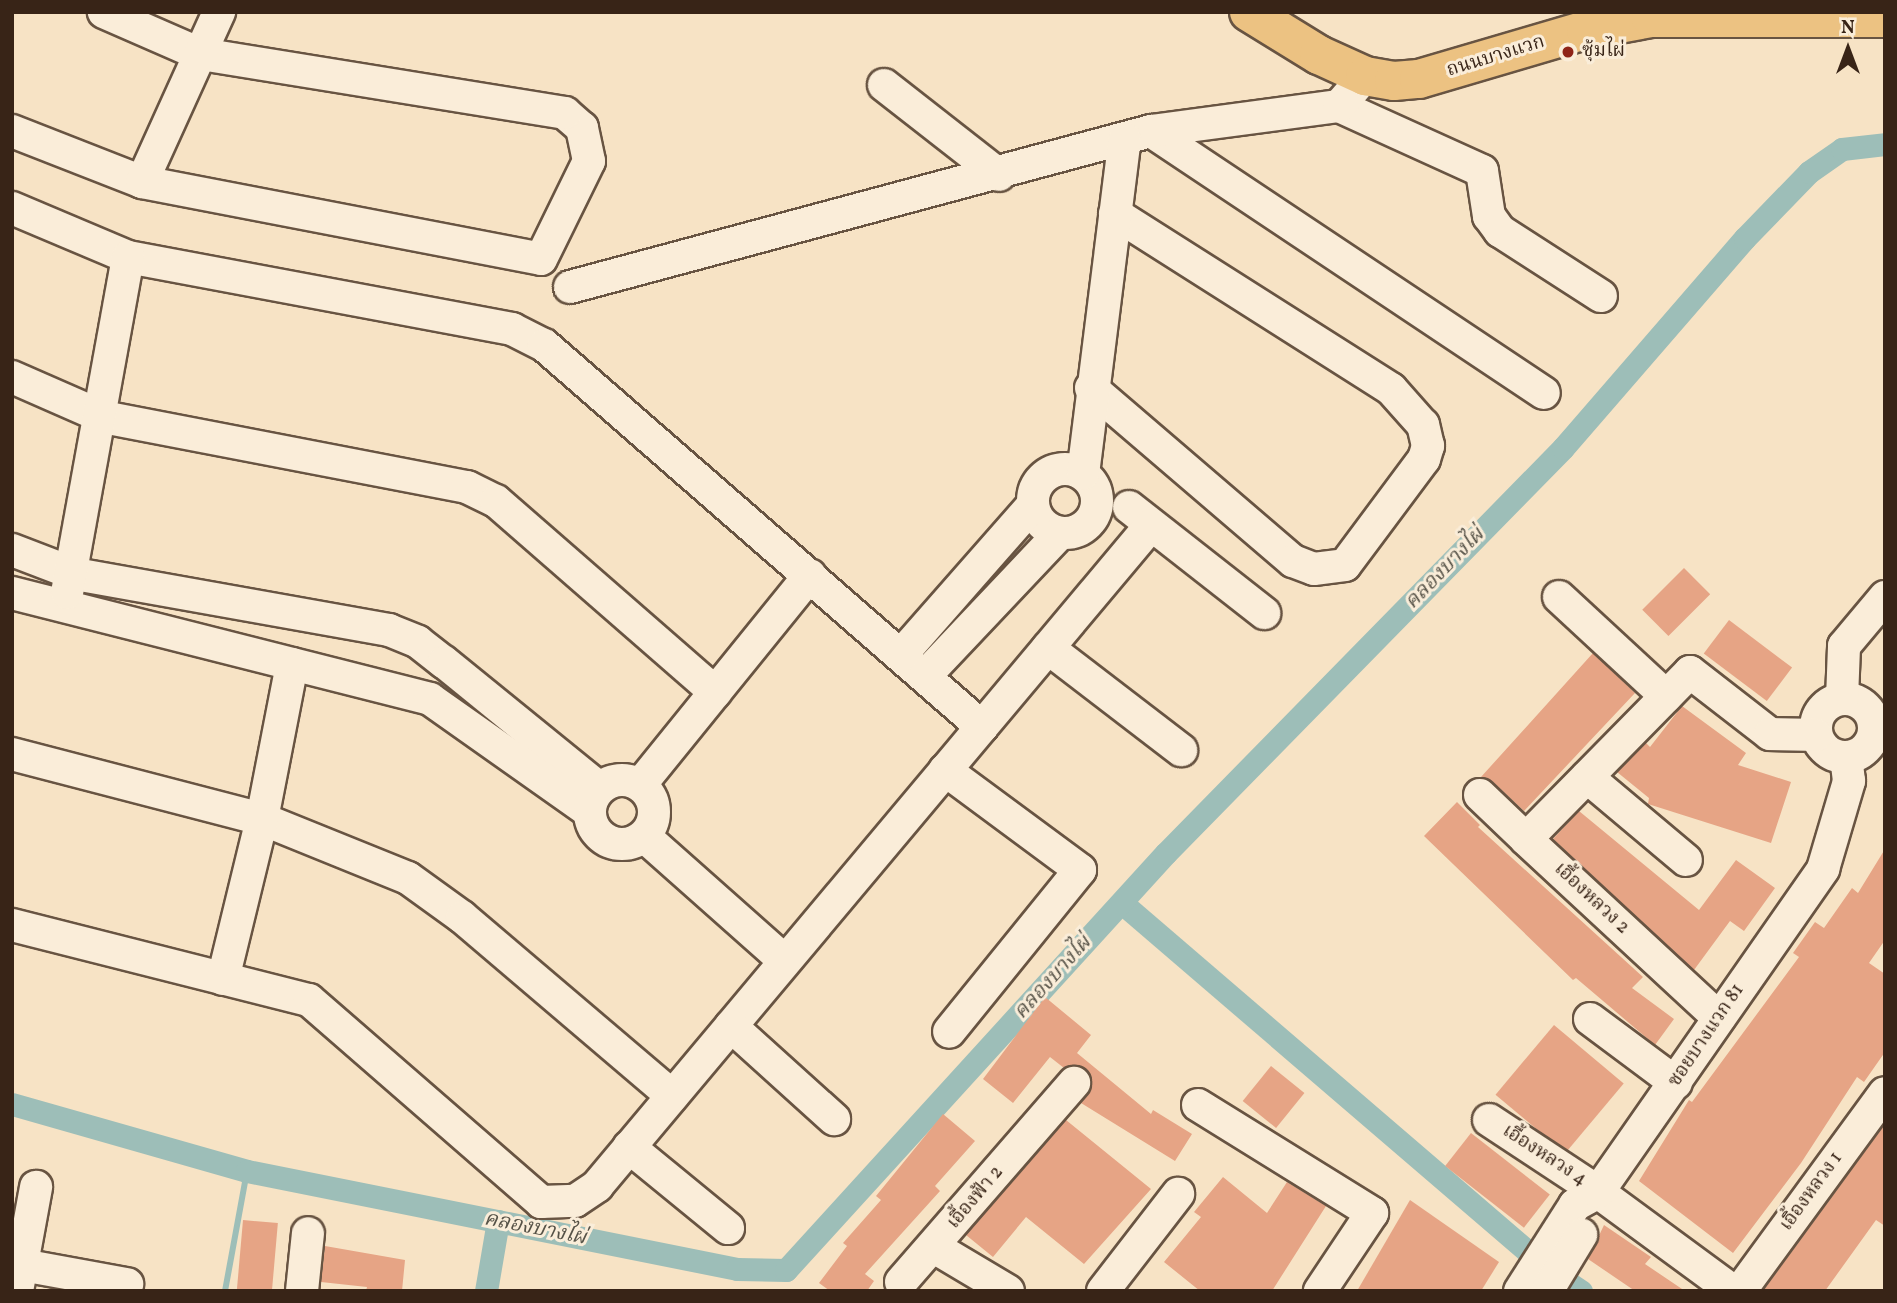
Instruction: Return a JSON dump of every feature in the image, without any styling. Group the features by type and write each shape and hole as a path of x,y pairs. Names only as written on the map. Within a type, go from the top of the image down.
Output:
{"main road":[{"name":"ถนนบางแวก","path":"1250,12 1320,55 1365,76 1394,81 1419,79 1586,30 1651,15 1885,18"}],"street":[{"path":"12,131 142,182 541,259 589,162 582,128 565,113 200,54 104,12"},
{"path":"142,182 219,12"},
{"path":"1339,106 1365,76"},
{"path":"884,85 999,175"},
{"path":"570,287 999,175 1138,135 1339,106 1465,159 1482,171 1489,216 1500,231 1601,296"},
{"path":"1033,505 1041,524 1059,533 1081,530 1096,513 1097,491 1083,474 1091,388 1115,214 1138,135"},
{"path":"1138,135 1544,393"},
{"path":"12,208 128,257 512,329 544,345 982,727"},
{"path":"1091,388 1293,561 1314,569 1345,565 1424,459 1428,446 1423,425 1391,389 1115,214"},
{"path":"65,607 128,257"},
{"path":"12,377 100,416 467,487 496,501 715,692"},
{"path":"901,655 1033,505 1037,485 1053,471 1083,474"},
{"path":"12,925 309,1000 541,1202 575,1201 597,1186 1048,648 1140,516 1264,613"},
{"path":"925,676 1059,533"},
{"path":"12,550 71,572 389,630 418,642 594,800 596,831 613,843 624,844 644,836 654,810 640,785 619,780 594,800"},
{"path":"640,785 810,575"},
{"path":"12,593 430,699 594,800"},
{"path":"1559,597 1666,696"},
{"path":"1842,699 1844,646 1885,597"},
{"path":"1048,648 1181,750"},
{"path":"223,979 262,819 292,664"},
{"path":"1526,839 1690,672 1770,734 1816,736"},
{"path":"1842,699 1860,703 1879,726 1863,751 1846,757 1827,752 1816,736 1815,726 1824,708 1842,699"},
{"path":"12,754 262,819 408,878 462,917 672,1096"},
{"name":"ซอยบางแวก 81","path":"1520,1291 1589,1204 1676,1083 1718,1018 1823,869 1849,781 1846,757"},
{"path":"945,770 1080,870 949,1032"},
{"path":"1587,777 1686,860"},
{"name":"เอื้องหลวง 2","path":"1480,796 1718,1018"},
{"path":"644,836 785,961"},
{"path":"1590,1020 1676,1083"},
{"path":"731,1026 834,1119"},
{"name":"เอื้องฟ้า 2","path":"1008,1291 934,1247 1074,1083"},
{"name":"เอิ้องหลวง 1","path":"1740,1291 1885,1093"},
{"path":"1198,1105 1372,1213 1320,1291"},
{"name":"เอื้องหลวง 4","path":"1489,1120 1589,1204"},
{"path":"629,1147 729,1228"},
{"path":"36,1187 20,1278 127,1284"},
{"path":"1102,1291 1178,1195"},
{"path":"1546,1291 1589,1204 1733,1291"},
{"path":"302,1291 307,1233"},
{"path":"901,1282 934,1247"}],"building":[{"path":"1684,568 1710,594 1668,636 1642,610"},
{"path":"1729,620 1792,668 1767,701 1704,654"},
{"path":"1593,653 1635,693 1524,811 1493,782 1481,777"},
{"path":"1682,706 1746,753 1738,765 1791,782 1771,843 1648,804 1649,798 1617,772 1646,743 1650,747"},
{"path":"1457,802 1480,825 1478,827 1643,977 1632,988 1674,1019 1655,1045 1576,978 1573,980 1424,836"},
{"path":"1579,811 1699,910 1736,860 1775,888 1744,931 1730,921 1694,970 1553,839"},
{"path":"1885,849 1885,940 1869,963 1885,974 1885,1052 1864,1082 1857,1077 1801,1163 1733,1253 1639,1181 1689,1100 1692,1102 1799,957 1793,953 1815,922 1824,928 1852,888 1858,893"},
{"path":"1045,997 1091,1035 1077,1053 1151,1114 1153,1110 1192,1134 1175,1161 1081,1103 1092,1087 1092,1078 1078,1065 1064,1068 1050,1057 1013,1103 983,1079"},
{"path":"1554,1025 1624,1083 1565,1153 1496,1095"},
{"path":"1271,1066 1304,1093 1276,1128 1243,1101"},
{"path":"943,1114 975,1141 935,1186 940,1191 865,1274 874,1281 867,1291 830,1291 819,1283 847,1246 843,1243 881,1200 876,1196"},
{"path":"1066,1120 1151,1189 1084,1264 1026,1217 993,1257 966,1235"},
{"path":"1885,1124 1885,1226 1876,1220 1825,1291 1763,1291"},
{"path":"1471,1133 1550,1195 1524,1228 1445,1166"},
{"path":"1223,1177 1267,1213 1287,1182 1326,1206 1272,1291 1200,1291 1164,1262 1201,1217 1194,1212"},
{"path":"1410,1200 1499,1262 1481,1291 1357,1291"},
{"path":"243,1220 278,1223 272,1291 237,1291"},
{"path":"1604,1225 1651,1257 1645,1264 1685,1291 1635,1291 1588,1259"},
{"path":"325,1246 405,1260 402,1291 366,1291 367,1287 321,1282"}],"waterway":[{"name":"คลองบางไผ่","path":"12,1104 247,1171 737,1269 786,1270 1166,853 1563,448 1745,238 1809,172 1842,149 1885,144"},
{"path":"1122,903 1548,1269 1581,1291"},
{"path":"225,1291 247,1171"},
{"path":"486,1291 498,1221"}],"place":[{"name":"ซุ้มไผ่","path":"1568,52"}]}
